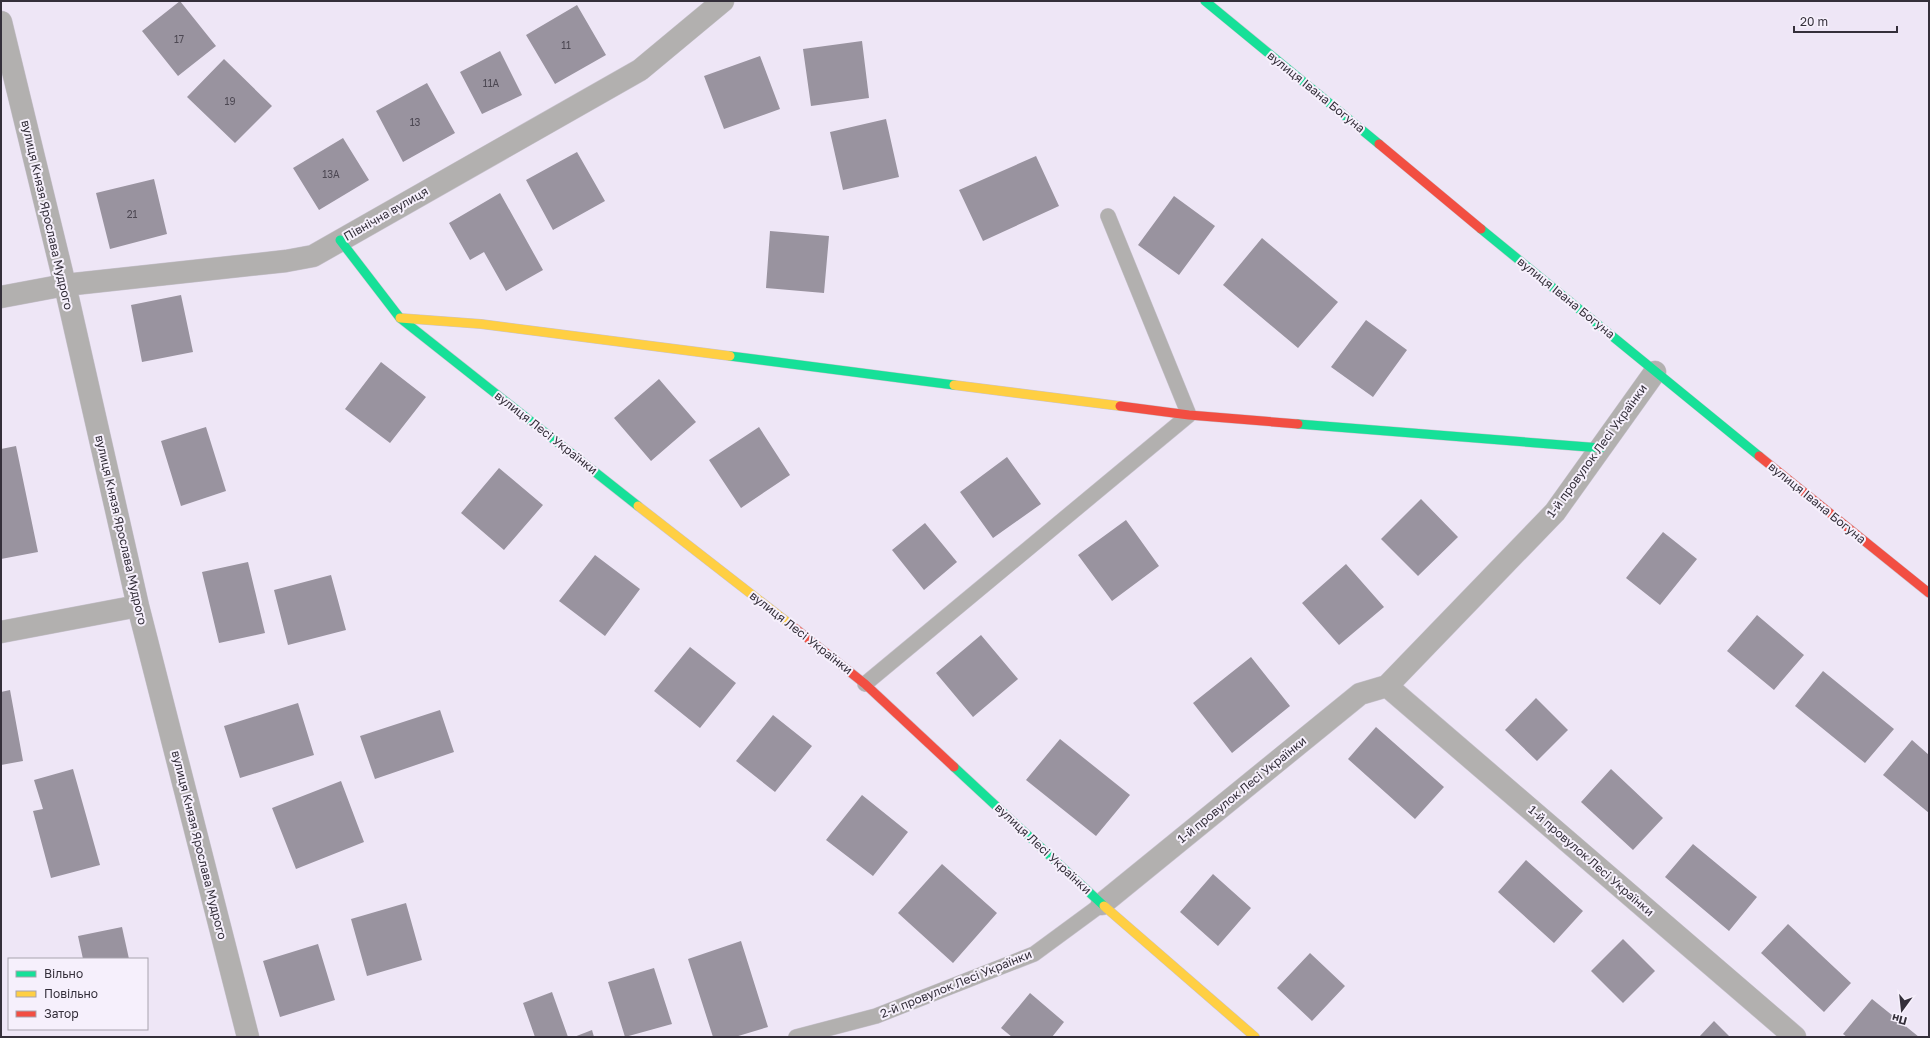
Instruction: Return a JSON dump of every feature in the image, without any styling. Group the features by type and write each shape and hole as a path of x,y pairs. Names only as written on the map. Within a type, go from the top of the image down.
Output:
{"street":[{"name":"Північна вулиця","path":"1,297 65,285 286,261 313,256 640,70 723,1"},
{"name":"вулиця Івана Богуна","path":"1205,1 1655,372 1929,593"},
{"name":"вулиця Князя Ярослава Мудрого","path":"1,22 65,285 138,606 248,1037"},
{"name":"вулиця Лесі Українки","path":"340,240 400,318 865,684 1102,904 1255,1037"},
{"path":"400,318 481,324 1189,415 1601,448"},
{"name":"1-й провулок Лесі Українки","path":"1102,904 1360,694 1387,686 1555,512 1655,372"},
{"path":"1,632 138,606"},
{"name":"1-й провулок Лесі Українки","path":"1387,686 1795,1037"}],"lane":[{"path":"865,684 1189,415 1108,216"},
{"name":"2-й провулок Лесі Українки","path":"796,1037 876,1016 1034,954 1102,904"}],"building":[{"path":"180,1 216,46 178,76 142,31"},
{"path":"577,5 606,55 555,84 526,35"},
{"path":"862,41 869,98 811,106 803,49"},
{"path":"500,51 522,95 482,114 460,72"},
{"path":"760,56 780,109 724,129 704,76"},
{"path":"224,59 272,106 235,143 187,97"},
{"path":"427,83 455,133 403,162 376,111"},
{"path":"886,119 899,177 843,190 830,132"},
{"path":"343,138 369,180 319,210 293,168"},
{"path":"577,152 605,201 553,230 526,180"},
{"path":"1036,156 1059,206 983,241 959,190"},
{"path":"154,179 167,234 110,249 96,193"},
{"path":"500,193 543,270 506,291 484,252 470,260 449,223"},
{"path":"1174,196 1215,226 1179,275 1138,245"},
{"path":"770,231 829,236 824,293 766,288"},
{"path":"1262,238 1338,302 1298,348 1223,285"},
{"path":"181,295 193,352 142,362 131,305"},
{"path":"1366,320 1407,350 1373,397 1331,367"},
{"path":"381,362 426,397 390,443 345,409"},
{"path":"659,379 696,422 651,461 614,418"},
{"path":"206,427 226,491 181,506 161,441"},
{"path":"759,427 790,475 741,508 709,460"},
{"path":"16,446 38,552 1,559 1,449"},
{"path":"1007,457 1041,504 993,538 960,492"},
{"path":"499,468 543,505 504,550 461,513"},
{"path":"1421,499 1458,537 1418,576 1381,539"},
{"path":"1126,520 1159,566 1112,601 1078,555"},
{"path":"925,523 957,562 924,590 892,550"},
{"path":"1663,532 1697,559 1660,605 1626,578"},
{"path":"595,555 640,589 605,636 559,601"},
{"path":"248,562 265,633 219,643 202,572"},
{"path":"1346,564 1384,607 1339,645 1302,603"},
{"path":"331,575 346,630 288,645 274,590"},
{"path":"1757,615 1804,655 1774,690 1727,651"},
{"path":"981,635 1018,679 973,717 936,673"},
{"path":"690,647 736,683 700,728 654,691"},
{"path":"1251,657 1290,706 1232,753 1193,703"},
{"path":"1823,671 1894,729 1865,763 1795,706"},
{"path":"10,690 23,761 1,765 1,692"},
{"path":"1536,698 1568,730 1537,761 1505,730"},
{"path":"298,703 314,755 240,778 224,726"},
{"path":"440,710 454,752 375,779 360,736"},
{"path":"773,715 812,746 775,792 736,761"},
{"path":"1376,727 1444,787 1415,819 1348,759"},
{"path":"1060,739 1130,795 1096,836 1026,780"},
{"path":"1912,740 1929,755 1929,813 1883,775"},
{"path":"73,769 100,865 51,878 33,811 43,809 34,780"},
{"path":"1611,769 1663,818 1633,850 1581,802"},
{"path":"341,781 364,842 296,869 272,808"},
{"path":"862,795 908,832 873,876 826,840"},
{"path":"1693,844 1757,897 1729,931 1665,877"},
{"path":"1526,860 1583,911 1554,943 1498,892"},
{"path":"942,864 997,913 953,963 898,913"},
{"path":"1213,874 1251,908 1218,946 1180,912"},
{"path":"406,903 422,960 367,976 351,919"},
{"path":"1788,924 1851,983 1824,1012 1761,953"},
{"path":"122,927 129,958 83,958 78,936"},
{"path":"1623,939 1655,971 1623,1003 1591,971"},
{"path":"741,941 768,1027 735,1037 713,1037 688,959"},
{"path":"318,944 335,1000 280,1017 263,961"},
{"path":"1310,953 1345,986 1312,1021 1277,988"},
{"path":"654,968 672,1024 625,1037 608,982"},
{"path":"552,992 568,1037 535,1037 523,1003"},
{"path":"1030,993 1064,1022 1052,1037 1012,1037 1001,1028"},
{"path":"1872,999 1919,1037 1847,1037 1843,1034"},
{"path":"1714,1021 1730,1037 1699,1037"},
{"path":"592,1030 594,1037 574,1037"}],"traffic: fast":[{"path":"1205,1 1379,144"},
{"path":"1481,229 1759,456"},
{"path":"340,240 400,318 638,506"},
{"path":"730,356 954,385"},
{"path":"1298,424 1601,448"},
{"path":"954,767 1104,906"}],"traffic: slow":[{"path":"400,318 481,324 730,356"},
{"path":"954,385 1120,406"},
{"path":"638,506 791,625"},
{"path":"1104,906 1255,1037"}],"traffic: jam":[{"path":"1379,144 1481,229"},
{"path":"1120,406 1189,415 1298,424"},
{"path":"1759,456 1929,593"},
{"path":"791,625 865,684 954,767"}]}
